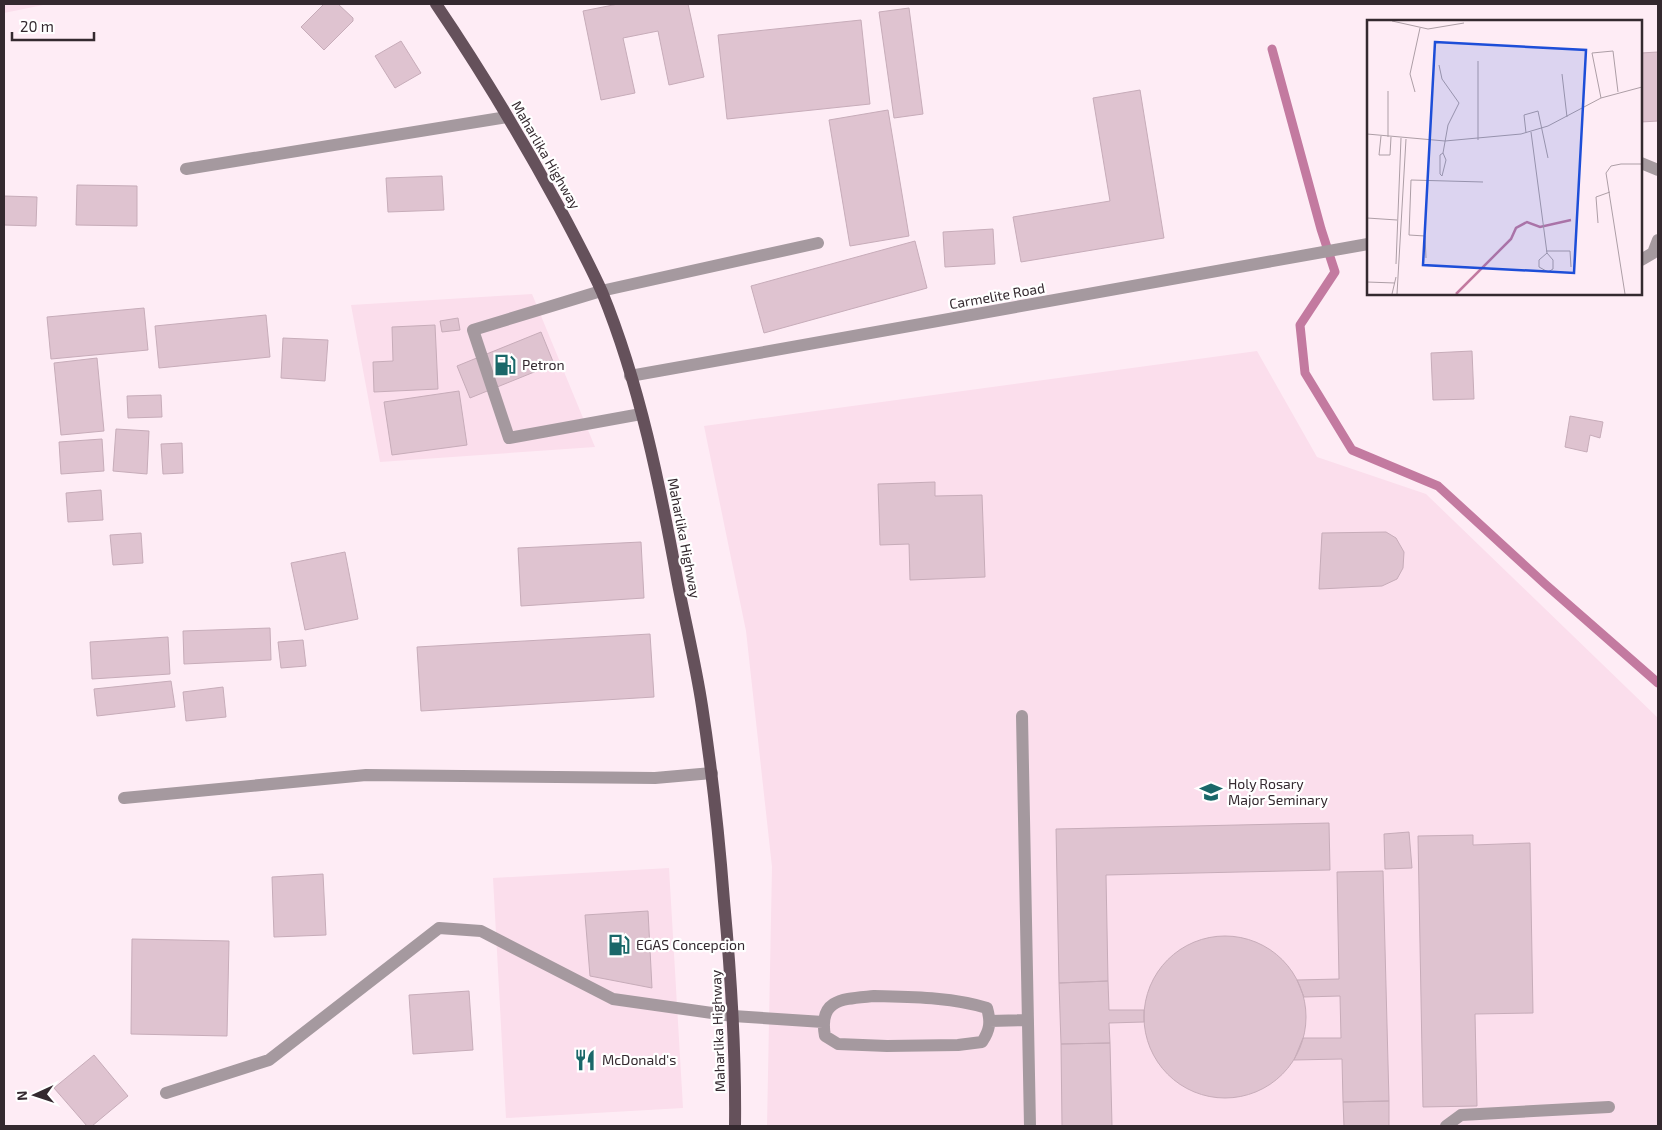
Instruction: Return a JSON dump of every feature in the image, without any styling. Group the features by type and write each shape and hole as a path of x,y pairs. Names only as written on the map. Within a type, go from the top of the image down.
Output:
{"main road":[{"name":"Maharlika Highway","path":"436,4 471,55 540,171 582,252 601,291 624,351 641,414 666,519 702,703 712,772 733,1016 736,1086 735,1126"}],"street":[{"path":"186,169 507,116"},
{"path":"1642,163 1658,170"},
{"path":"1642,259 1653,253 1658,240"},
{"path":"641,414 509,438 473,330 601,291 818,243"},
{"name":"Carmelite Road","path":"630,376 1317,255 1367,244"},
{"path":"1022,716 1030,1126"},
{"path":"124,798 366,775 656,778 712,772"},
{"path":"166,1093 269,1060 439,928 481,931 612,999 733,1016 823,1022"},
{"path":"874,996 898,996 968,1002 988,1008 990,1020 989,1032 982,1042 958,1045 887,1046 838,1044 825,1036 823,1022 829,1006 839,1000 874,996"},
{"path":"990,1020 1028,1020"},
{"path":"1446,1126 1461,1115 1609,1107"}],"shaded area":[{"path":"4,4 48,4 4,13"},
{"path":"532,294 595,447 380,462 351,305"},
{"name":"Holy Rosary Major Seminary","path":"1257,351 1317,457 1426,494 1658,718 1658,1126 767,1126 772,867 746,631 704,426"},
{"name":"McDonald's","path":"669,868 683,1108 506,1118 493,878"}],"building":[{"path":"324,4 338,4 353,18 353,21 324,50 301,27"},
{"path":"618,4 688,4 704,77 669,85 658,31 623,38 635,93 601,100 583,11"},
{"path":"909,8 923,114 894,118 879,12"},
{"path":"861,20 870,104 727,119 718,35"},
{"path":"401,41 421,73 395,88 375,56"},
{"path":"1658,52 1658,121 1642,122 1642,53"},
{"path":"1140,90 1164,238 1021,262 1013,217 1110,201 1093,98"},
{"path":"888,110 909,236 850,246 829,120"},
{"path":"442,176 444,210 388,212 386,178"},
{"path":"77,185 137,186 137,226 76,225"},
{"path":"4,196 37,197 36,226 4,225"},
{"path":"993,229 995,264 945,267 943,232"},
{"path":"915,241 927,288 764,333 751,286"},
{"path":"144,308 148,350 51,359 47,317"},
{"path":"266,315 270,357 159,368 155,326"},
{"path":"458,318 460,330 442,332 440,321"},
{"path":"435,325 438,389 374,392 373,362 393,361 392,327"},
{"name":"Petron","path":"541,332 554,364 470,398 457,366"},
{"path":"283,338 328,340 325,381 281,378"},
{"path":"1472,351 1474,399 1433,400 1431,353"},
{"path":"97,358 104,431 61,435 54,363"},
{"path":"459,391 467,445 392,455 384,402"},
{"path":"161,395 162,417 128,418 127,396"},
{"path":"1570,416 1603,422 1600,438 1590,435 1587,452 1565,447"},
{"path":"116,429 149,431 147,474 113,471"},
{"path":"102,439 104,471 61,474 59,442"},
{"path":"182,443 183,473 163,474 161,444"},
{"path":"935,482 935,496 982,495 985,577 910,580 909,544 880,545 878,484"},
{"path":"101,490 103,520 68,522 66,493"},
{"path":"1386,532 1396,538 1404,552 1403,568 1397,579 1382,586 1319,589 1322,533"},
{"path":"141,533 143,563 113,565 110,535"},
{"path":"641,542 644,598 521,606 518,548"},
{"path":"345,552 358,619 305,630 291,563"},
{"path":"270,628 271,660 184,664 183,631"},
{"path":"650,634 654,697 421,711 417,647"},
{"path":"168,637 170,674 92,679 90,642"},
{"path":"303,640 306,666 281,668 278,642"},
{"path":"171,681 175,707 97,716 94,689"},
{"path":"223,687 226,717 186,721 183,692"},
{"path":"1329,823 1330,870 1106,875 1108,981 1059,983 1056,829"},
{"path":"1409,832 1412,868 1385,869 1384,834"},
{"path":"1473,835 1473,845 1530,843 1533,1013 1475,1014 1477,1106 1423,1107 1418,836"},
{"path":"1383,871 1389,1101 1343,1102 1342,1059 1294,1060 1303,1038 1341,1038 1340,996 1304,997 1297,980 1339,979 1337,872"},
{"path":"323,874 326,935 274,937 272,877"},
{"name":"EGAS Concepcion","path":"648,911 652,988 590,976 585,915"},
{"path":"1233,936 1249,939 1263,945 1288,966 1297,979 1303,993 1306,1017 1305,1033 1297,1055 1276,1080 1263,1089 1249,1095 1217,1098 1201,1095 1187,1089 1162,1068 1153,1055 1147,1041 1144,1009 1147,993 1153,979 1174,954 1187,945 1201,939"},
{"path":"132,939 229,941 227,1036 131,1034"},
{"path":"1108,981 1109,1010 1144,1010 1144,1022 1109,1023 1110,1043 1061,1044 1059,983"},
{"path":"469,991 473,1050 413,1054 409,995"},
{"path":"1110,1043 1112,1126 1062,1126 1061,1044"},
{"path":"94,1055 128,1096 92,1126 87,1126 54,1088"},
{"path":"1389,1101 1389,1126 1344,1126 1343,1102"}],"waterway":[{"path":"1272,49 1321,229 1335,272 1300,325 1305,373 1352,450 1438,486 1545,584 1658,683"}],"place":[{"name":"Petron","path":"505,365"},
{"name":"Holy Rosary Major Seminary","path":"1211,792"},
{"name":"EGAS Concepcion","path":"619,945"},
{"name":"McDonald's","path":"585,1060"}]}
